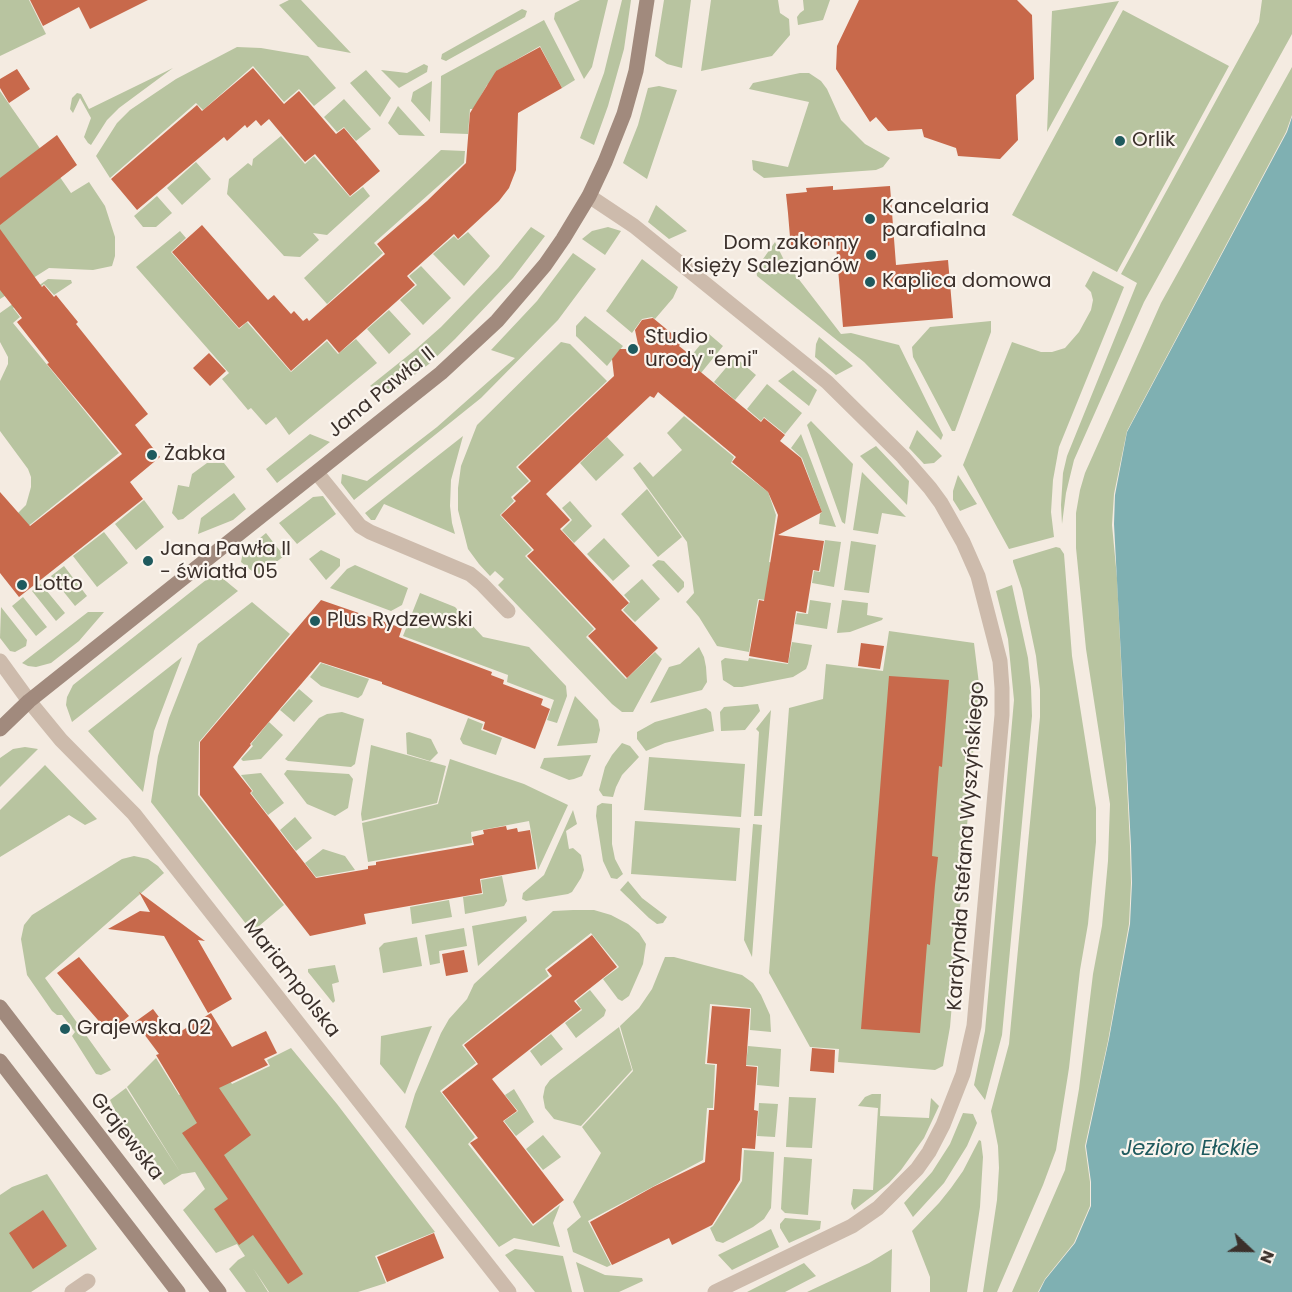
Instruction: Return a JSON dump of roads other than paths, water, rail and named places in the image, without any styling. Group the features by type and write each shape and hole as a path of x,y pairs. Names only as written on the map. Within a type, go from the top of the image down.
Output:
{"street":[{"name":"Jana Pawła II","path":"3,724 441,373 497,321 545,265 589,196 605,162 624,114 643,36 647,0"},
{"name":"Kardynała Stefana Wyszyńskiego","path":"589,196 634,226 827,382 930,488 959,534 978,576 1000,661 1002,715 974,1026 963,1074 943,1125 929,1152 917,1168 878,1208 852,1226 715,1292"},
{"path":"317,473 360,526 470,574 508,611"},
{"name":"Mariampolska","path":"0,661 61,740 134,814 509,1292"},
{"name":"Grajewska","path":"0,1007 219,1292"},
{"path":"0,1061 178,1292"},
{"path":"72,1292 88,1281"}],"water":[{"name":"Jezioro Ełckie","path":"1292,117 1292,1292 1039,1292 1045,1280 1075,1243 1091,1206 1091,1182 1086,1146 1130,924 1131,846 1114,524 1115,495 1127,432 1287,132"}],"place":[{"name":"Orlik","path":"1120,141"},
{"name":"Kancelaria parafialna","path":"870,219"},
{"name":"Dom zakonny Księży Salezjanów","path":"871,255"},
{"name":"Kaplica domowa","path":"870,282"},
{"name":"Studio urody \"emi\"","path":"633,349"},
{"name":"Żabka","path":"152,455"},
{"name":"Jana Pawła II - światła 05","path":"148,561"},
{"name":"Lotto","path":"22,585"},
{"name":"Plus Rydzewski","path":"315,621"},
{"name":"Grajewska 02","path":"65,1029"}]}
